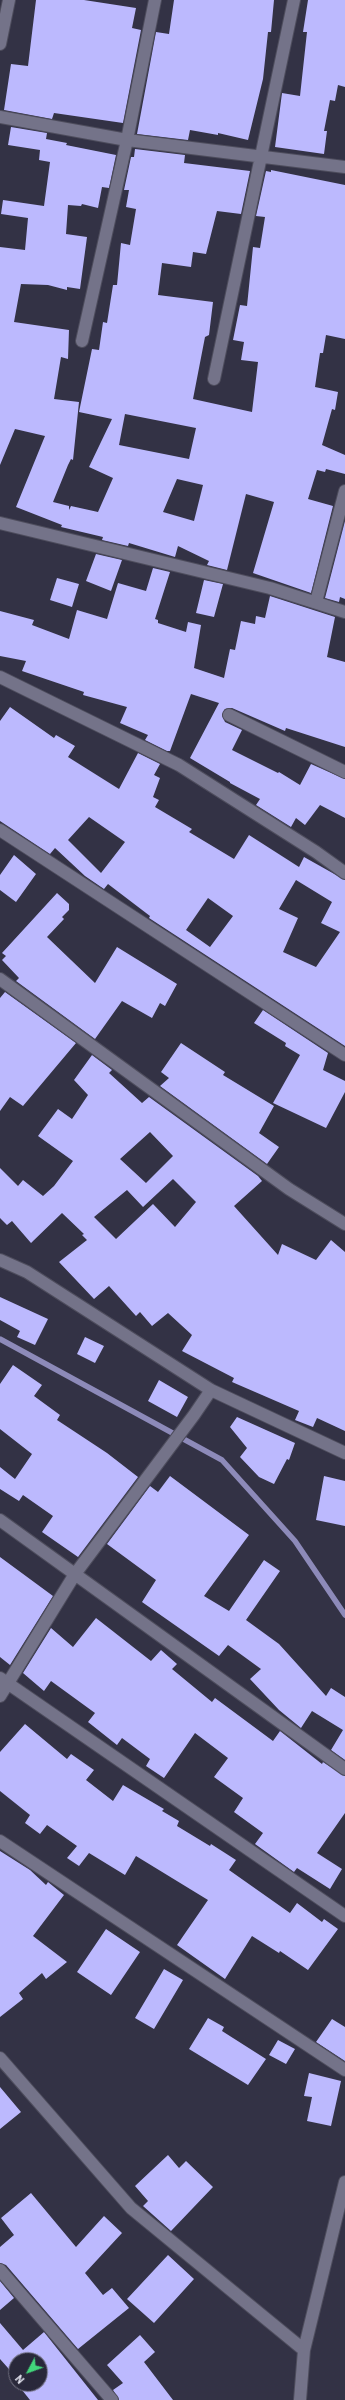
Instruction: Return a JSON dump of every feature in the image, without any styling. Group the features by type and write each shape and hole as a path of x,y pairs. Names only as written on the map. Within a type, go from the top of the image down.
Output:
{"street":[{"path":"0,44 9,0"},
{"path":"82,341 127,140 155,0"},
{"path":"214,379 294,0"},
{"path":"0,117 127,140 345,167"},
{"path":"316,602 345,491"},
{"path":"0,523 270,588 345,612"},
{"path":"0,677 179,765 316,852 345,873"},
{"path":"229,715 345,772"},
{"path":"0,830 345,1055"},
{"path":"0,979 289,1189 345,1224"},
{"path":"0,1260 28,1272 211,1390 345,1453"},
{"path":"0,1696 4,1681 75,1574 161,1461 211,1390"},
{"path":"0,1520 345,1769"},
{"path":"4,1681 345,1916"},
{"path":"0,1841 345,2070"},
{"path":"0,2058 131,2208 304,2350"},
{"path":"300,2400 304,2350 345,2182"},
{"path":"0,2270 112,2400"}],"building":[{"path":"36,0 84,0 136,8 132,28 141,30 123,123 54,113 52,119 4,110 11,64 28,66"},
{"path":"174,0 274,0 271,32 268,32 263,79 248,140 218,133 218,135 190,130 188,140 137,134 156,32 169,34"},
{"path":"308,0 345,0 345,87 338,85 335,101 330,100 324,131 327,131 324,154 275,147 282,93 300,96 307,32 303,32"},
{"path":"11,127 47,133 46,139 67,143 66,145 116,155 109,188 102,187 98,208 82,204 81,206 68,205 66,234 87,237 80,289 67,287 67,290 48,285 21,284 14,322 69,330 68,359 61,357 54,399 79,402 73,460 71,459 68,465 53,502 69,506 69,510 71,506 98,512 113,478 89,467 112,419 79,412 92,349 99,350 103,322 107,323 113,285 117,285 121,243 130,245 136,209 126,207 129,190 124,190 131,157 134,157 135,149 185,155 184,163 250,171 241,214 217,211 206,254 193,252 191,267 162,263 158,295 213,302 209,335 205,337 193,399 252,412 258,362 241,360 244,342 233,340 240,305 247,306 253,247 260,248 265,217 256,216 266,171 271,172 271,170 345,185 345,339 326,335 323,353 320,353 315,387 338,392 335,410 332,409 322,445 345,455 345,474 326,469 325,472 317,470 308,499 333,506 311,593 253,573 274,502 246,494 227,570 207,565 209,561 178,546 175,557 129,543 128,546 102,540 103,537 61,527 62,525 16,507 45,436 15,429 0,465 0,247 25,250 28,218 1,214 3,200 44,206 50,162 39,160 40,150 8,145","holes":["125,414 196,428 189,459 119,445","177,479 203,485 194,521 163,512"]},
{"path":"345,521 345,599 340,597 339,602 325,598"},
{"path":"96,554 122,560 111,591 86,581"},
{"path":"153,568 170,572 155,619 158,620 158,623 186,632 188,622 201,625 194,668 224,678 230,649 235,650 241,621 255,624 256,616 265,618 270,596 335,617 327,657 345,662 345,747 286,728 285,731 232,708 225,709 222,715 225,722 242,730 232,750 278,773 279,772 300,785 311,764 345,779 345,818 320,805 305,825 296,818 291,827 256,805 260,799 230,783 190,758 219,703 191,694 170,751 167,751 145,740 148,735 120,723 127,707 83,695 84,692 22,671 26,661 0,656 0,611 34,620 32,625 69,639 77,610 107,619 118,583 146,591"},
{"path":"57,578 79,584 72,607 50,600"},
{"path":"204,580 223,584 214,617 196,613"},
{"path":"10,707 54,738 56,735 75,746 68,757 119,789 138,753 160,764 154,775 160,778 153,797 159,800 155,807 192,829 189,832 234,859 249,835 299,867 304,857 345,880 345,1046 149,918 150,916 108,884 104,889 85,876 55,848 50,854 0,821 0,721","holes":["89,817 125,842 101,873 68,840","296,880 332,902 321,923 340,932 316,967 283,952 298,918 279,909","208,898 233,916 210,947 186,930"]},
{"path":"14,855 36,874 16,902 0,890 0,875"},
{"path":"57,893 69,904 69,910 62,917 64,919 47,937 95,983 117,947 177,984 165,1006 160,1003 152,1018 122,1001 95,1039 16,981 19,978 2,960 6,956 2,953"},
{"path":"5,992 76,1043 23,1106 10,1097 0,1111 0,998"},
{"path":"263,1010 328,1053 323,1070 345,1081 345,1092 326,1128 273,1103 300,1055 285,1046 286,1043 254,1023"},
{"path":"181,1043 225,1072 223,1075 274,1106 259,1133 279,1147 267,1164 160,1086 169,1078 161,1072"},
{"path":"92,1055 112,1070 109,1073 142,1103 149,1097 258,1176 262,1181 234,1206 278,1255 282,1244 316,1260 331,1240 345,1252 345,1431 317,1418 313,1427 295,1420 299,1411 232,1382 234,1378 182,1351 192,1335 168,1313 152,1326 140,1312 136,1316 109,1286 94,1299 59,1262 87,1240 82,1235 84,1234 62,1213 31,1243 12,1221 7,1225 0,1218 0,1168 18,1186 23,1180 43,1196 54,1186 73,1161 38,1136 58,1109 72,1119 88,1095 74,1080","holes":["150,1132 173,1156 146,1183 120,1159","173,1179 196,1202 175,1227 153,1204 116,1239 94,1217 127,1190 143,1207"]},
{"path":"0,1297 48,1319 35,1345 17,1337 20,1331 0,1320"},
{"path":"85,1337 104,1346 95,1363 77,1354"},
{"path":"13,1365 42,1385 34,1396 60,1415 57,1420 107,1453 138,1477 78,1557 42,1532 53,1516 23,1495 19,1501 0,1489 0,1467 15,1479 32,1454 0,1429 0,1384"},
{"path":"159,1380 188,1397 177,1417 148,1401"},
{"path":"237,1417 295,1443 289,1460 287,1459 274,1484 259,1477 240,1457 247,1448 230,1427"},
{"path":"170,1476 249,1535 204,1596 229,1611 264,1560 280,1571 246,1620 279,1644 326,1696 331,1688 345,1697 345,1760 331,1750 343,1730 312,1711 301,1728 279,1710 250,1679 261,1669 228,1645 219,1656 142,1602 156,1580 107,1544 150,1486 158,1492"},
{"path":"324,1476 345,1481 345,1526 316,1520"},
{"path":"0,1557 53,1596 10,1665 0,1657"},
{"path":"96,1618 151,1661 161,1650 177,1664 172,1669 212,1702 215,1698 273,1741 280,1731 322,1764 323,1762 345,1776 345,1813 317,1853 342,1869 330,1889 297,1868 294,1872 255,1844 263,1833 234,1812 243,1798 214,1777 228,1758 195,1733 164,1778 146,1766 150,1759 122,1738 117,1745 88,1722 95,1713 51,1681 44,1691 23,1673 51,1628 73,1647"},
{"path":"25,1724 67,1759 71,1754 94,1770 86,1780 113,1801 123,1785 164,1809 162,1811 179,1821 177,1826 210,1846 211,1844 236,1860 229,1870 290,1913 297,1903 322,1922 324,1919 338,1929 308,1970 280,1951 279,1953 252,1936 225,1979 177,1945 208,1900 136,1856 125,1875 89,1853 79,1866 67,1858 77,1846 47,1825 40,1834 25,1823 30,1815 0,1791 0,1752"},
{"path":"0,1851 30,1870 46,1885 48,1882 64,1895 33,1936 67,1962 46,1979 42,1973 19,1993 23,1999 0,2017"},
{"path":"106,1929 140,1952 111,1995 77,1972"},
{"path":"164,1969 183,1980 154,2029 135,2018"},
{"path":"208,2018 224,2027 222,2031 266,2059 248,2085 189,2049"},
{"path":"332,2019 345,2027 345,2061 316,2042"},
{"path":"278,2040 295,2049 286,2064 269,2055"},
{"path":"309,2073 341,2081 331,2126 307,2121 312,2097 304,2096"},
{"path":"0,2087 21,2112 0,2129"},
{"path":"168,2155 179,2168 186,2161 213,2187 171,2231 143,2206 148,2201 135,2186"},
{"path":"31,2193 76,2247 104,2216 122,2233 85,2273 103,2295 112,2288 129,2308 78,2349 6,2265 0,2263 0,2247 14,2235 1,2218"},
{"path":"168,2255 194,2279 154,2323 127,2299"},
{"path":"0,2281 14,2298 0,2310"},
{"path":"0,2323 23,2350 44,2332 98,2400 30,2400 24,2392 48,2392 48,2352 8,2352 8,2368 0,2359"},
{"path":"140,2335 155,2352 144,2362 173,2400 119,2400 113,2390 123,2383 107,2365"}],"waterway":[{"path":"0,1339 222,1460 295,1541 345,1615"}]}
